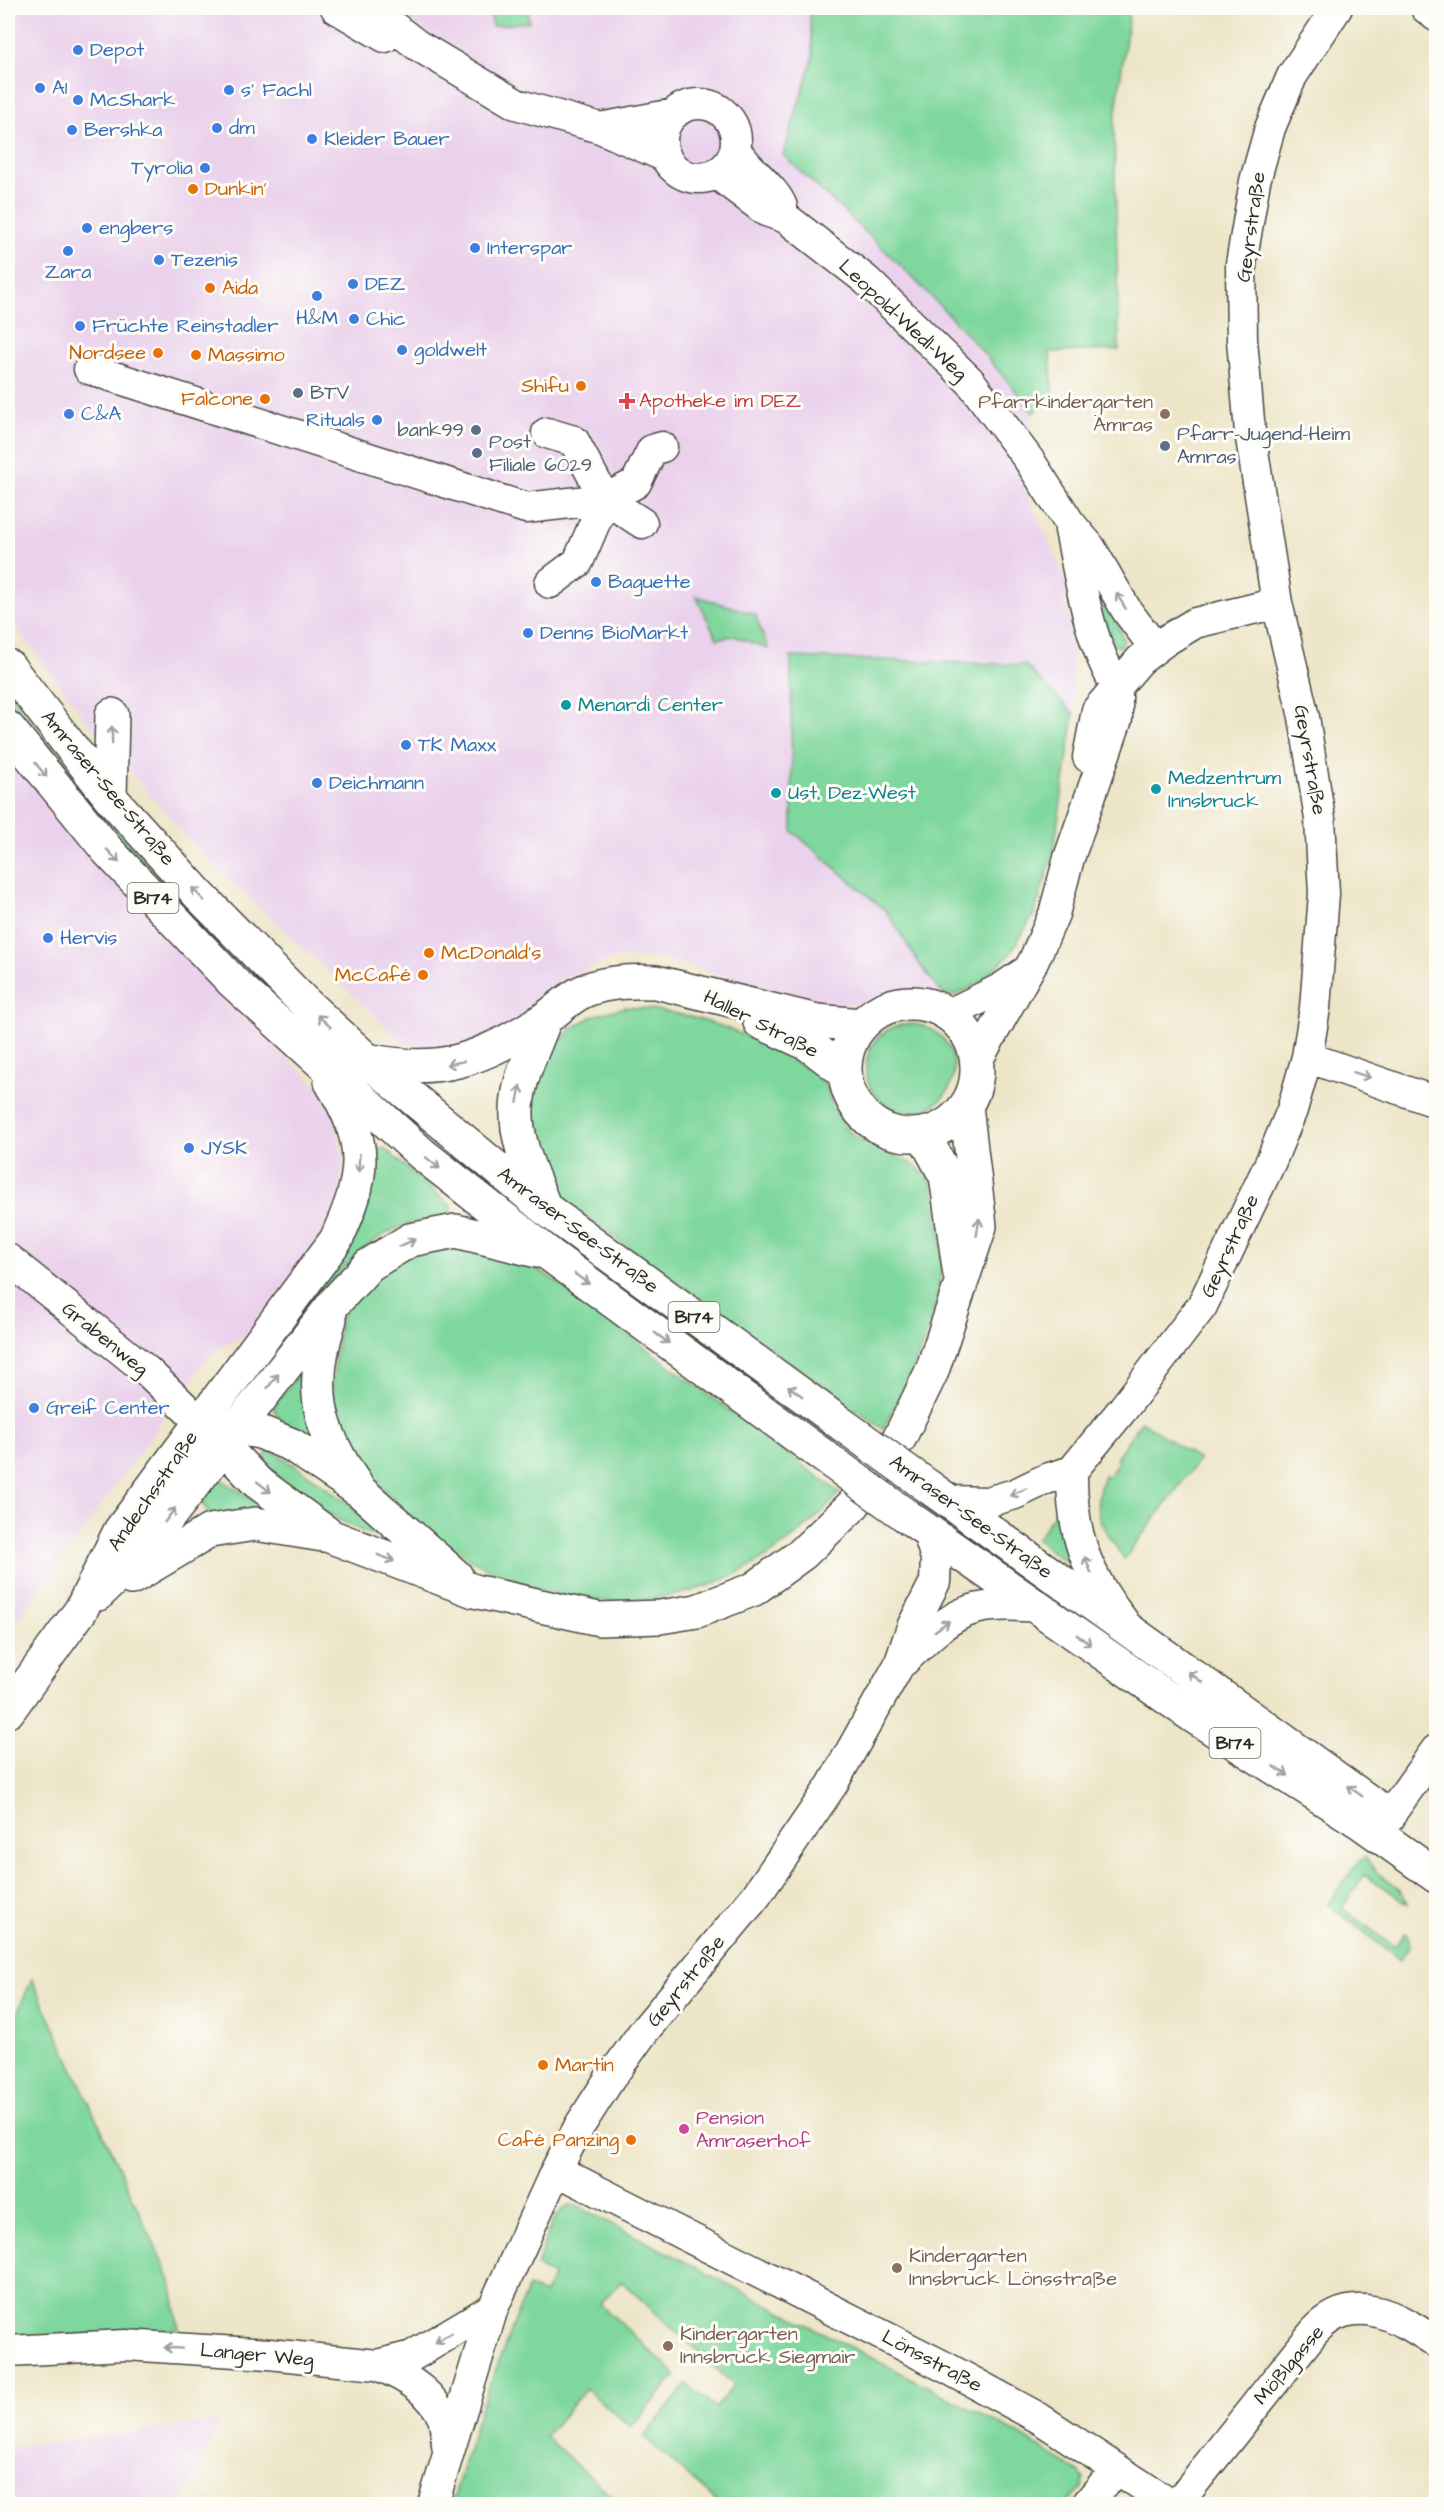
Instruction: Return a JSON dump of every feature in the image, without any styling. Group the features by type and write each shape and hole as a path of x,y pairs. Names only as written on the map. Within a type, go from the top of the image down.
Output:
{"main road":[{"name":"Amraser-See-Straße","path":"8,666 110,797 199,895 305,1003 367,1060 546,1209 843,1425 1437,1849"},
{"path":"110,797 112,715"},
{"name":"Amraser-See-Straße","path":"8,728 108,851 233,982 422,1154 550,1255 822,1455 1193,1716 1360,1822 1437,1876"},
{"path":"367,1060 398,1067 454,1064 487,1052 545,1019 585,990 628,980 656,982 696,992"},
{"name":"Haller Straße","path":"696,992 817,1021 861,1025"},
{"name":"Haller Straße","path":"696,992 808,1044 845,1072"},
{"path":"904,1003 935,1007 949,1014 963,1027 972,1043 977,1061 975,1084 966,1106 947,1124 923,1134 901,1134 880,1127 861,1113 850,1094 845,1072 846,1055 861,1025 881,1010 904,1003"},
{"path":"545,1019 520,1086 517,1117 524,1152 546,1209"},
{"path":"312,1053 354,1124 361,1160 354,1202 336,1240 200,1422 230,1437 257,1482 332,1537"},
{"path":"81,1610 210,1531 255,1524 332,1537 474,1591 599,1619 660,1617 697,1611 754,1589 802,1554 840,1520 900,1437 932,1371 980,1226 966,1106"},
{"path":"923,1134 946,1176 961,1283"},
{"name":"Andechsstraße","path":"81,1610 139,1555 335,1302 369,1265 410,1240 456,1231 550,1255"},
{"path":"335,1302 319,1352 317,1389 324,1422 347,1472 360,1491"},
{"name":"Andechsstraße","path":"200,1422 207,1449 200,1475"},
{"name":"Andechsstraße","path":"8,1711 81,1610 120,1531 200,1422"},
{"path":"230,1437 260,1432 290,1443 360,1491 474,1591"}],"street":[{"path":"336,8 385,37 417,45"},
{"path":"369,8 417,45 516,104 600,128 666,158 681,174 693,178 717,174 725,168 735,149 734,130 729,119 719,110 695,104 674,114 600,128"},
{"name":"Geyrstraße","path":"1072,1471 1202,1306 1271,1161 1292,1110 1307,1057 1315,1008 1323,905 1322,846 1313,762 1277,603 1250,432 1242,340 1241,264 1255,181 1270,128 1292,76 1337,8"},
{"path":"1426,8 1437,16"},
{"path":"666,158 663,134 666,123 674,114"},
{"name":"Leopold-Wedl-Weg","path":"735,149 744,164 779,197 786,218"},
{"name":"Leopold-Wedl-Weg","path":"717,174 766,211 786,218 866,280 970,381 1029,460 1069,522 1090,547 1127,611 1155,648"},
{"path":"89,369 526,508 605,499"},
{"path":"547,433 574,441 605,499 642,523"},
{"path":"558,523 636,483 652,450 662,447"},
{"path":"550,583 578,562 605,499"},
{"name":"Leopold-Wedl-Weg","path":"1069,522 1083,593 1103,664 1117,687"},
{"path":"977,1061 1027,971 1054,914 1069,858 1117,719 1117,687 1155,648 1195,623 1277,603"},
{"path":"949,1014 1002,988 1027,971"},
{"path":"1307,1057 1437,1102"},
{"name":"Grabenweg","path":"8,1259 146,1370 200,1422"},
{"path":"940,1494 987,1502 1015,1494 1046,1479 1072,1471 1073,1512 1087,1564 1105,1598 1132,1632"},
{"name":"Geyrstraße","path":"433,2505 493,2308 556,2170 580,2125 645,2031 756,1896 832,1785 899,1665 912,1627 935,1582 936,1558 918,1523"},
{"name":"Geyrstraße","path":"899,1665 939,1626 968,1610 996,1604 1036,1607"},
{"path":"1389,1816 1437,1750"},
{"name":"Lönsstraße","path":"556,2170 947,2368 1039,2418 1170,2505"},
{"name":"Langer Weg","path":"8,2351 125,2345 269,2354 378,2366 412,2356 493,2308"},
{"name":"Mößlgasse","path":"1177,2505 1314,2332 1330,2317 1354,2311 1378,2311 1406,2323 1437,2342"},
{"path":"378,2366 402,2374 420,2388 442,2417 448,2455"},
{"path":"1087,2505 1116,2469"}],"shaded area":[{"path":"8,8 809,8 813,57 784,155 958,322 1033,413 1020,479 1071,592 1064,599 1071,626 1074,714 1025,665 792,831 887,912 920,965 942,993 833,1006 661,958 614,958 565,977 491,1039 449,1051 405,1044 197,849 89,724 8,616"},
{"path":"8,755 58,821 249,1021 317,1086 333,1115 344,1159 337,1210 319,1238 251,1332 212,1352 8,1634"},
{"path":"221,2421 182,2502 8,2504 8,2448"}],"green space":[{"path":"491,8 528,8 529,22 492,26"},
{"path":"809,8 1130,8 1114,126 1119,350 1050,352 1053,397 1033,413 976,344 914,279 783,155 813,57"},
{"path":"1104,590 1124,640 1120,647 1113,645 1093,595"},
{"path":"696,596 755,614 768,649 734,636 717,639"},
{"path":"791,657 1025,665 1074,714 1053,855 1034,914 1010,954 979,983 955,996 942,993 920,965 887,912 792,831"},
{"path":"8,692 96,801 393,1102 554,1235 834,1438 830,1443 478,1183 265,992 104,821 8,704"},
{"path":"625,1007 670,1012 734,1031 809,1070 819,1077 840,1120 852,1134 910,1163 921,1170 932,1183 941,1240 941,1269 937,1297 920,1351 883,1429 572,1207 545,1175 529,1103 539,1071 569,1030 593,1016"},
{"path":"910,1024 927,1028 941,1037 950,1051 954,1068 950,1085 941,1099 927,1108 910,1112 893,1108 879,1099 870,1085 866,1068 870,1051 879,1037 893,1028"},
{"path":"378,1148 385,1149 450,1205 452,1209 450,1214 393,1230 356,1255 325,1290 271,1365 264,1360 357,1233 368,1204 372,1156"},
{"path":"452,1243 524,1261 559,1283 840,1493 790,1540 737,1573 681,1594 624,1601 566,1596 509,1578 453,1548 400,1506 366,1470 335,1417 332,1406 340,1321 346,1310 376,1276 393,1261"},
{"path":"301,1370 317,1432 307,1440 279,1418 273,1408"},
{"path":"1141,1421 1199,1460 1124,1559 1100,1520 1098,1501 1104,1475 1109,1476 1119,1460 1116,1458"},
{"path":"269,1450 312,1477 349,1505 377,1530 382,1539 349,1525 317,1507 288,1486 260,1463"},
{"path":"222,1480 265,1508 212,1517 201,1502 214,1485"},
{"path":"921,1499 968,1535 964,1537 917,1504"},
{"path":"1059,1507 1074,1568 1036,1540"},
{"path":"1365,1857 1375,1871 1400,1890 1409,1904 1364,1875 1342,1908 1395,1947 1405,1933 1409,1938 1410,1946 1400,1960 1328,1904 1358,1862"},
{"path":"32,1979 171,2281 179,2329 8,2340 8,2034"},
{"path":"573,2204 1017,2433 1079,2472 1084,2479 1082,2488 1066,2504 720,2504 644,2437 687,2384 715,2408 734,2385 621,2281 600,2304 676,2375 631,2427 586,2389 545,2436 621,2504 452,2504 479,2412 528,2287 545,2294 553,2276 537,2266 549,2230 559,2214"}],"place":[{"name":"Depot","path":"78,50"},
{"name":"A1","path":"40,88"},
{"name":"s' Fachl","path":"229,90"},
{"name":"McShark","path":"78,100"},
{"name":"dm","path":"217,128"},
{"name":"Bershka","path":"72,130"},
{"name":"Kleider Bauer","path":"312,139"},
{"name":"Tyrolia","path":"205,168"},
{"name":"Dunkin'","path":"193,189"},
{"name":"engbers","path":"87,228"},
{"name":"Interspar","path":"475,248"},
{"name":"Zara","path":"68,251"},
{"name":"Tezenis","path":"159,260"},
{"name":"DEZ","path":"353,284"},
{"name":"Aida","path":"210,288"},
{"name":"H&M","path":"317,296"},
{"name":"Chic","path":"354,319"},
{"name":"Früchte Reinstadler","path":"80,326"},
{"name":"goldwelt","path":"402,350"},
{"name":"Nordsee","path":"158,353"},
{"name":"Massimo","path":"196,355"},
{"name":"Shifu","path":"581,386"},
{"name":"BTV","path":"298,393"},
{"name":"Falcone","path":"265,399"},
{"name":"Apotheke im DEZ","path":"627,401"},
{"name":"C&A","path":"69,414"},
{"name":"Pfarrkindergarten Amras","path":"1165,414"},
{"name":"Rituals","path":"377,420"},
{"name":"bank99","path":"476,430"},
{"name":"Pfarr-Jugend-Heim Amras","path":"1165,446"},
{"name":"Post Filiale 6029","path":"477,453"},
{"name":"Baguette","path":"596,582"},
{"name":"Denns BioMarkt","path":"528,633"},
{"name":"Menardi Center","path":"566,705"},
{"name":"TK Maxx","path":"406,745"},
{"name":"Deichmann","path":"317,783"},
{"name":"Medzentrum Innsbruck","path":"1156,789"},
{"name":"Ust. Dez-West","path":"776,793"},
{"name":"Hervis","path":"48,938"},
{"name":"McDonald's","path":"429,953"},
{"name":"McCafé","path":"423,975"},
{"name":"JYSK","path":"189,1148"},
{"name":"Greif Center","path":"34,1408"},
{"name":"Martin","path":"543,2065"},
{"name":"Pension Amraserhof","path":"684,2129"},
{"name":"Café Panzing","path":"631,2140"},
{"name":"Kindergarten Innsbruck Lönsstraße","path":"897,2268"},
{"name":"Kindergarten Innsbruck Siegmair","path":"668,2346"}]}
